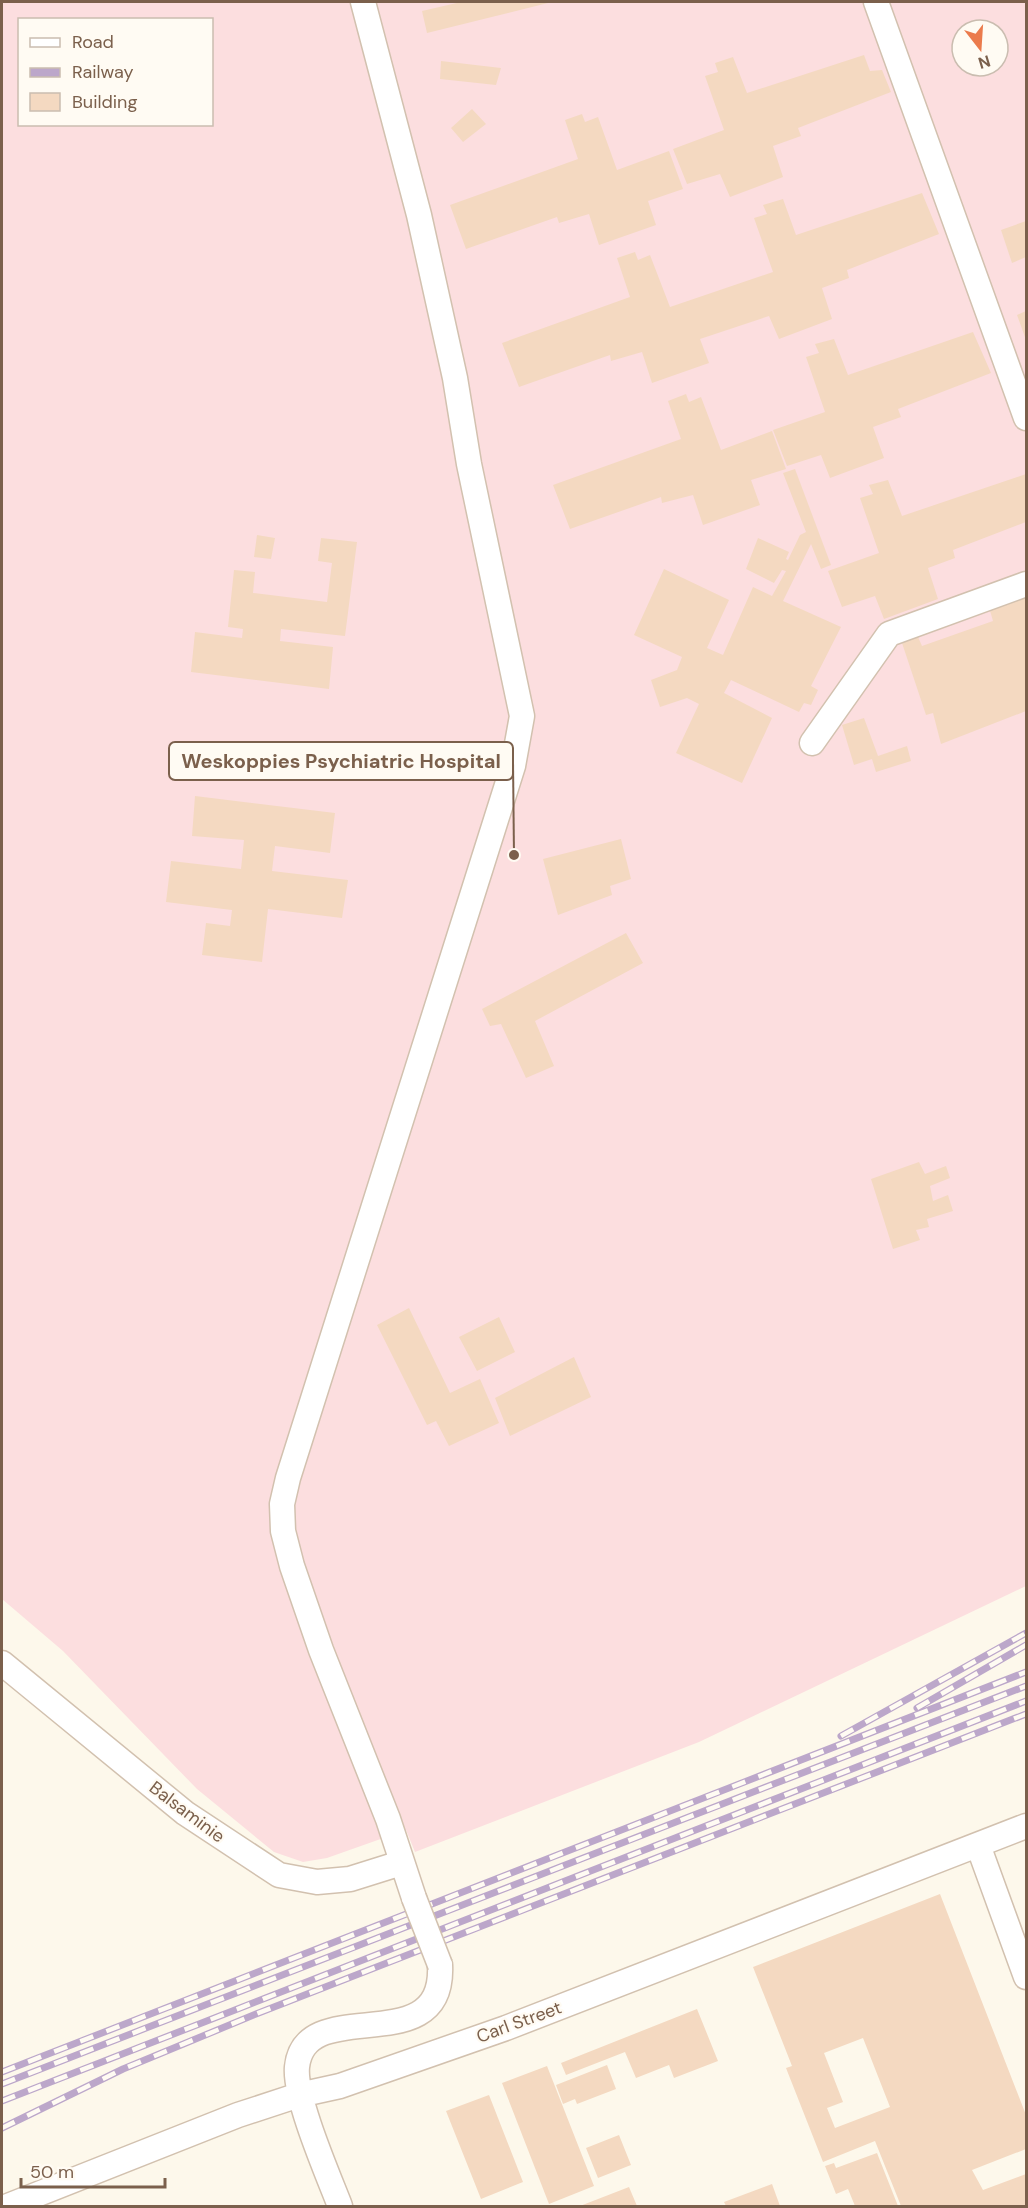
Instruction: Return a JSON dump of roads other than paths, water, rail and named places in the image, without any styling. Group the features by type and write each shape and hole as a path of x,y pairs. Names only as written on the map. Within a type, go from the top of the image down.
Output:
{"street":[{"path":"340,2206 299,2095 297,2069 304,2046 320,2034 403,2019 421,2013 432,2004 436,1995 440,1979 440,1965 401,1863 388,1819 321,1650 292,1566 283,1531 282,1504 288,1478 513,766 522,716 499,618 469,464 456,378 428,249 363,2"},
{"path":"876,2 1026,418"},
{"path":"812,743 889,634 1026,584"},
{"name":"Balsaminie","path":"2,1663 185,1813 279,1875 317,1882 350,1879 401,1863"},
{"name":"Carl Street","path":"8,2206 142,2151 299,2095 340,2086 506,2028 1026,1826"},
{"path":"978,1845 1026,1977"}],"railway":[{"path":"841,1736 1026,1633"},
{"path":"917,1708 1026,1645"},
{"path":"2,2072 1026,1672"},
{"path":"2,2084 1026,1686"},
{"path":"2,2101 1026,1701"},
{"path":"2,2128 123,2069 256,2014 1026,1714"}],"place":[{"name":"Weskoppies Psychiatric Hospital","path":"514,855"}]}
